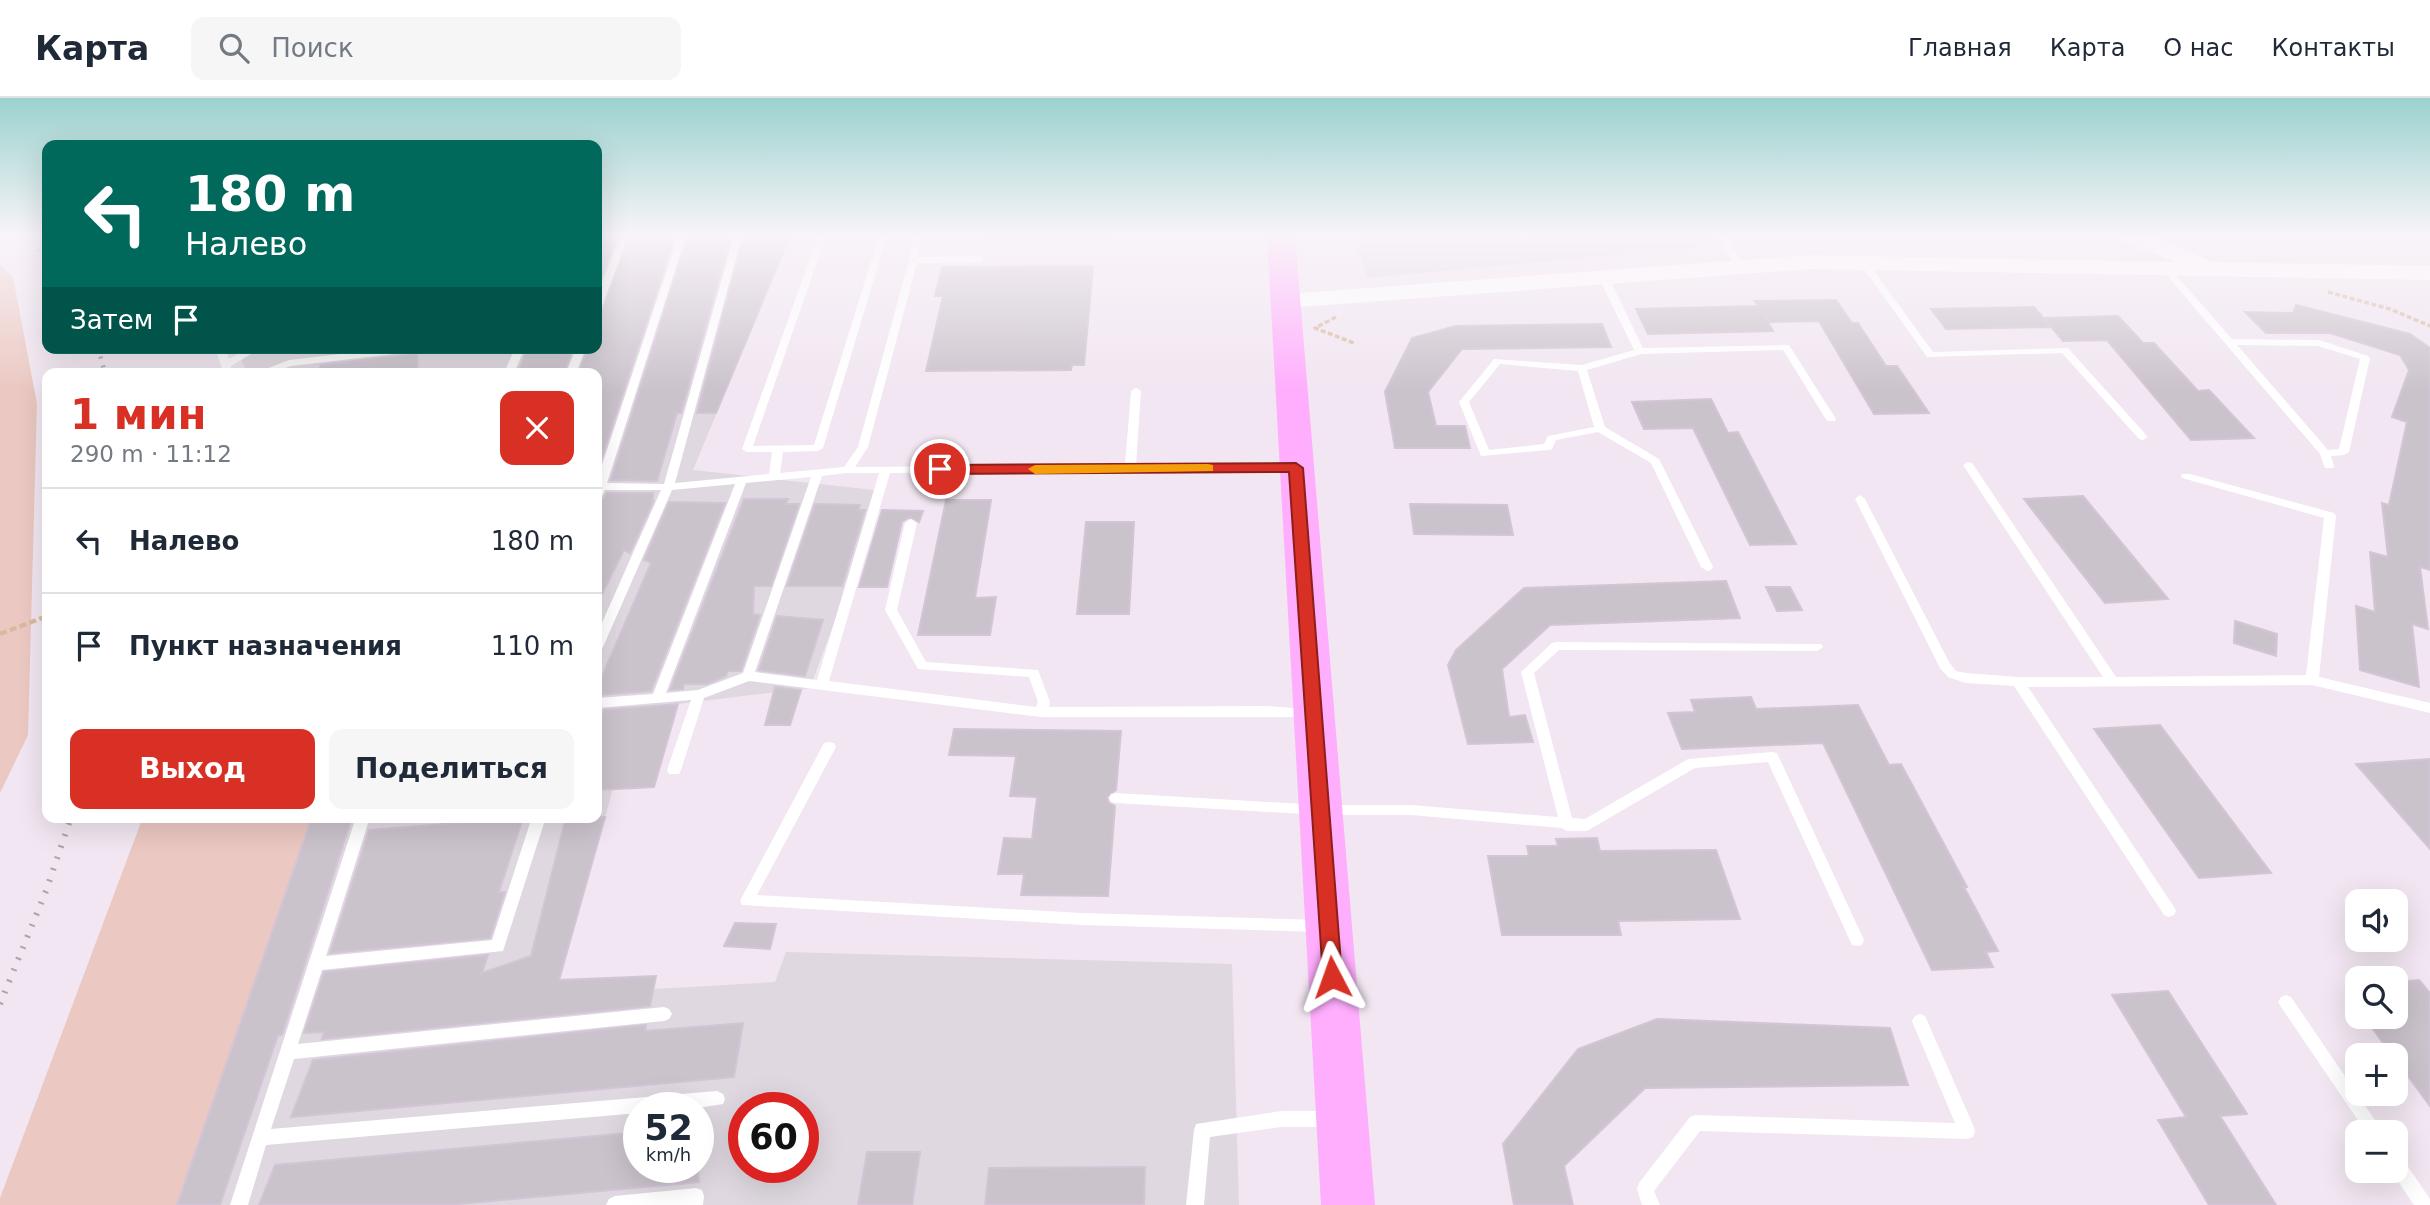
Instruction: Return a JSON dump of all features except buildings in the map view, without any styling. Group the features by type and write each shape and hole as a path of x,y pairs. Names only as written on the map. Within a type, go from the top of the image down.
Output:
{"main road":[{"path":"1284,288 1348,1205"}],"street":[{"path":"1285,301 1470,288"}],"lane":[{"path":"602,480 665,288"},
{"path":"602,636 668,488 724,288"},
{"path":"804,288 747,449 818,448 867,288"},
{"path":"847,470 863,447 906,288"},
{"path":"1609,288 1640,351"},
{"path":"1881,288 1930,355 2065,350 2143,438"},
{"path":"2182,288 2325,453 2329,466"},
{"path":"2229,342 2319,343 2365,358 2344,452 2325,453"},
{"path":"1707,567 1656,461 1600,429 1552,438 1548,447 1485,454 1464,402 1497,361 1582,368 1640,351 1786,347 1831,419"},
{"path":"229,368 248,354"},
{"path":"275,368 289,363 367,354"},
{"path":"1582,368 1600,429"},
{"path":"1130,469 1136,391"},
{"path":"774,476 778,449"},
{"path":"1968,465 2111,679"},
{"path":"602,489 668,488 847,470 1296,468"},
{"path":"821,686 886,470"},
{"path":"748,676 818,472"},
{"path":"2186,476 2330,516 2312,680"},
{"path":"658,697 742,479"},
{"path":"1860,499 1944,665 1952,674 1966,678 2018,682 2111,679 2312,680 2430,708"},
{"path":"911,523 891,610 922,666 1034,673 1044,702 1041,712"},
{"path":"1567,825 1527,671 1556,646 1817,647"},
{"path":"602,703 699,695 748,676 1041,712 1267,711 1315,715"},
{"path":"2018,682 2169,911"},
{"path":"674,770 699,695"},
{"path":"829,747 747,901 1082,919 1329,926"},
{"path":"1116,798 1321,810 1411,810 1587,825 1693,763 1772,757 1857,940"},
{"path":"239,1205 361,823"},
{"path":"316,964 498,946 537,823"},
{"path":"2286,1002 2367,1120"},
{"path":"288,1052 664,1014"},
{"path":"1651,1205 1645,1189 1696,1123 1967,1131 1920,1021"},
{"path":"260,1138 717,1099"},
{"path":"1195,1205 1202,1130 1280,1119 1342,1119"},
{"path":"2408,1182 2424,1205"},
{"path":"615,1205 696,1196 694,1205"}],"path":[{"path":"2318,289 2390,309 2430,326"},
{"path":"1339,316 1315,328 1354,344"},
{"path":"0,634 42,618"}],"shaded area":[{"path":"0,288 15,288 37,404 28,735 0,793"},
{"path":"602,288 769,288 693,470 883,491 810,688 635,709 560,980 656,976 654,989 775,982 786,952 1232,964 1239,1205 177,1205 310,823 602,823 602,368 245,368 239,354 602,354"},
{"path":"141,823 310,823 177,1205 0,1205 0,1198"}],"railway":[{"path":"100,354 104,368"},
{"path":"0,1004 46,891 69,823"}],"slow traffic":[{"path":"1035,469 1208,468"}],"route":[{"path":"940,469 1296,468 1332,977"}]}
